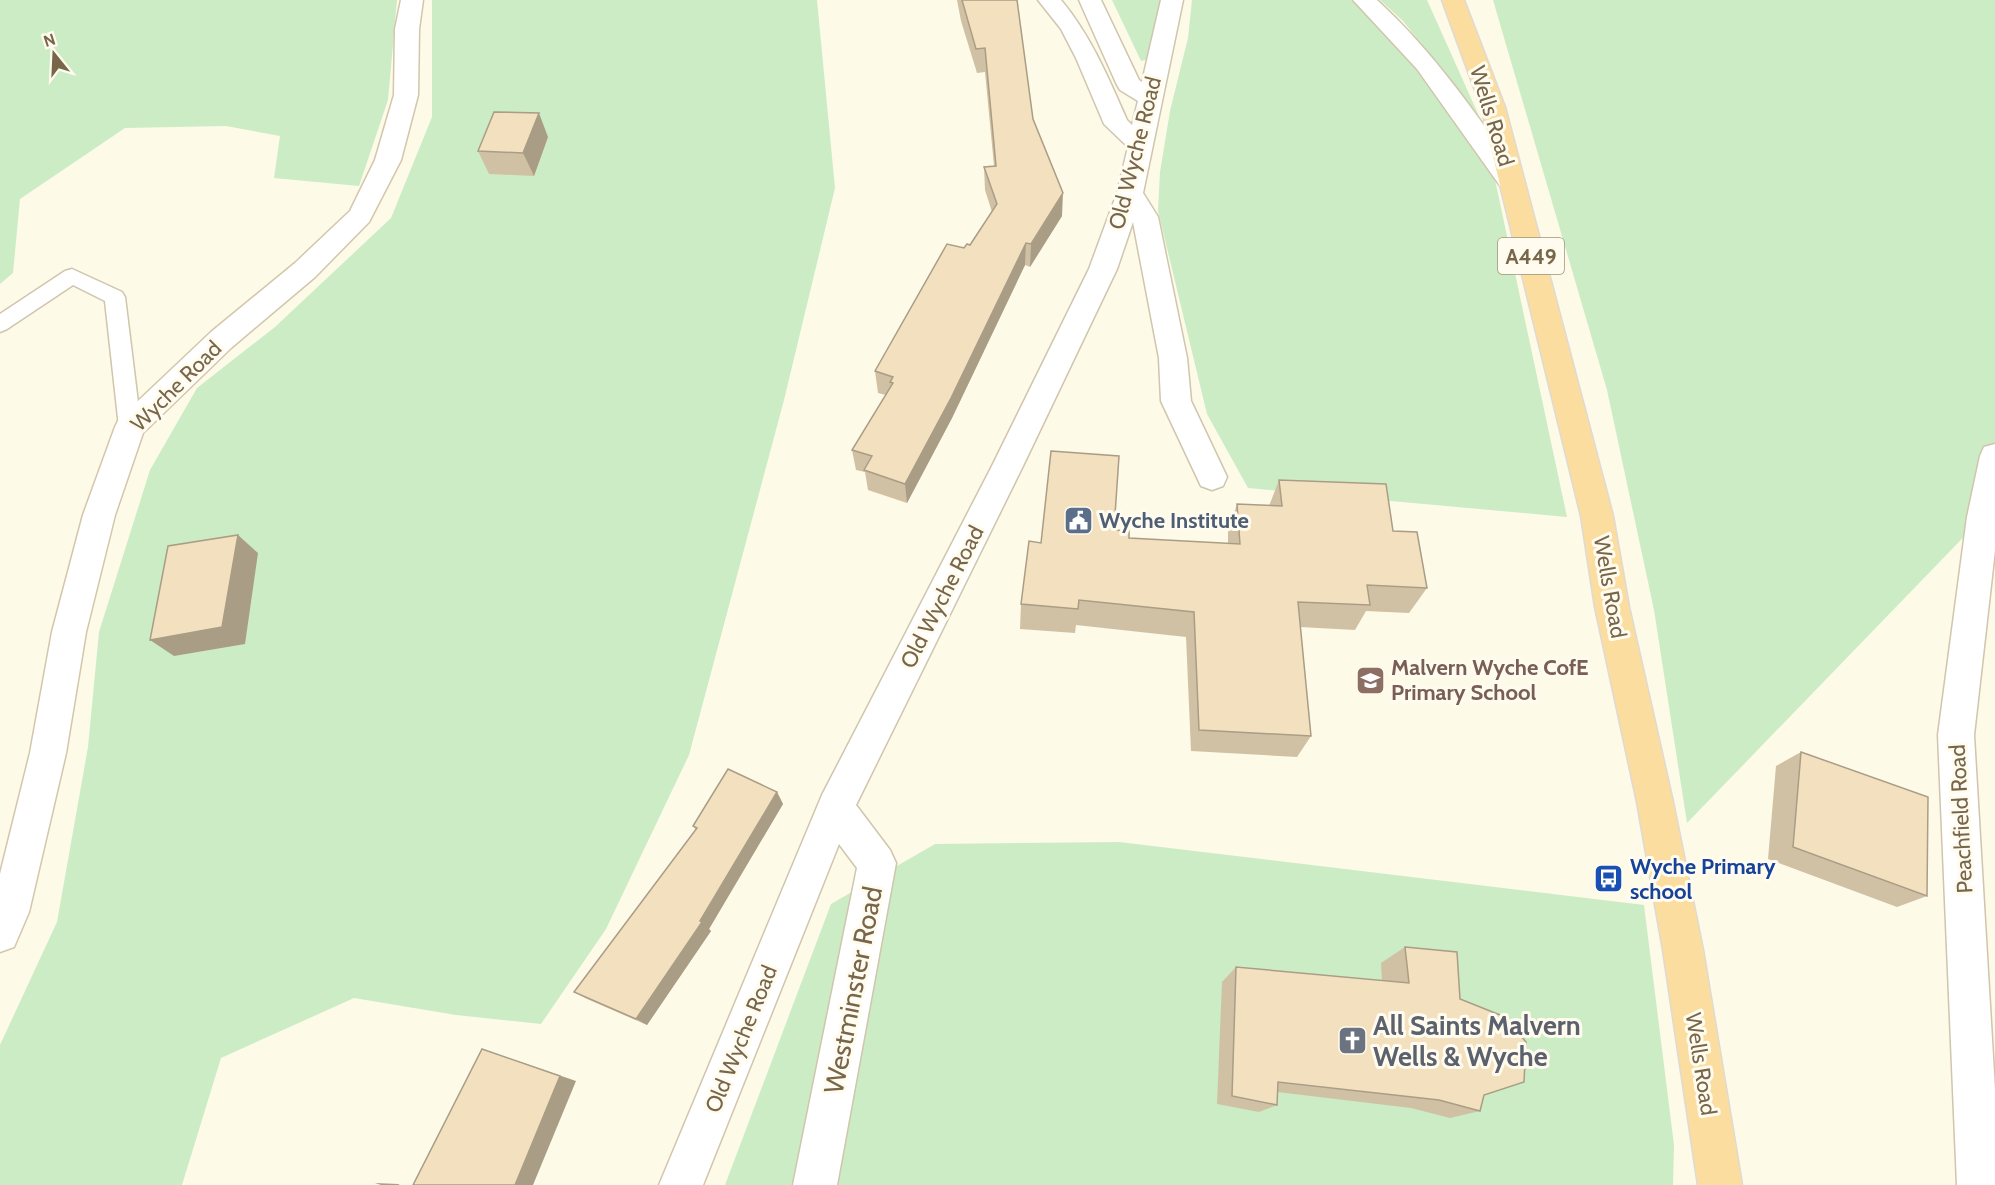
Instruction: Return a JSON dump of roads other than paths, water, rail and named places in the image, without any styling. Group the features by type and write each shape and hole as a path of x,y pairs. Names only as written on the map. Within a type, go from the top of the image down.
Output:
{"highway":[{"name":"Wells Road","path":"1453,0 1494,107 1597,516 1612,607 1655,802 1681,939 1720,1185"}],"street":[{"name":"Wyche Road","path":"0,933 10,912 48,753 69,632 99,515 130,428 221,340 305,270 360,216 388,160 406,95 407,29 412,0"},
{"path":"1049,0 1071,27 1088,58 1116,124 1139,143"},
{"path":"1090,0 1129,85 1150,98"},
{"name":"Old Wyche Road","path":"681,1185 835,808 1007,468 1103,269 1130,193 1139,143 1172,0"},
{"path":"1364,0 1386,19 1434,74 1512,184"},
{"path":"1130,193 1145,217 1173,358 1176,401 1212,477"},
{"name":"Peachfield Road","path":"1979,1185 1956,735 1989,522 1995,456"},
{"name":"Westminster Road","path":"815,1185 877,863 835,808"}],"lane":[{"path":"0,324 72,276 115,297 130,428"}],"place":[{"name":"Wyche Institute","path":"1078,520"},
{"name":"Malvern Wyche CofE Primary School","path":"1370,680"},
{"name":"Wyche Primary school","path":"1609,879"},
{"name":"All Saints Malvern Wells & Wyche","path":"1352,1041"}]}
